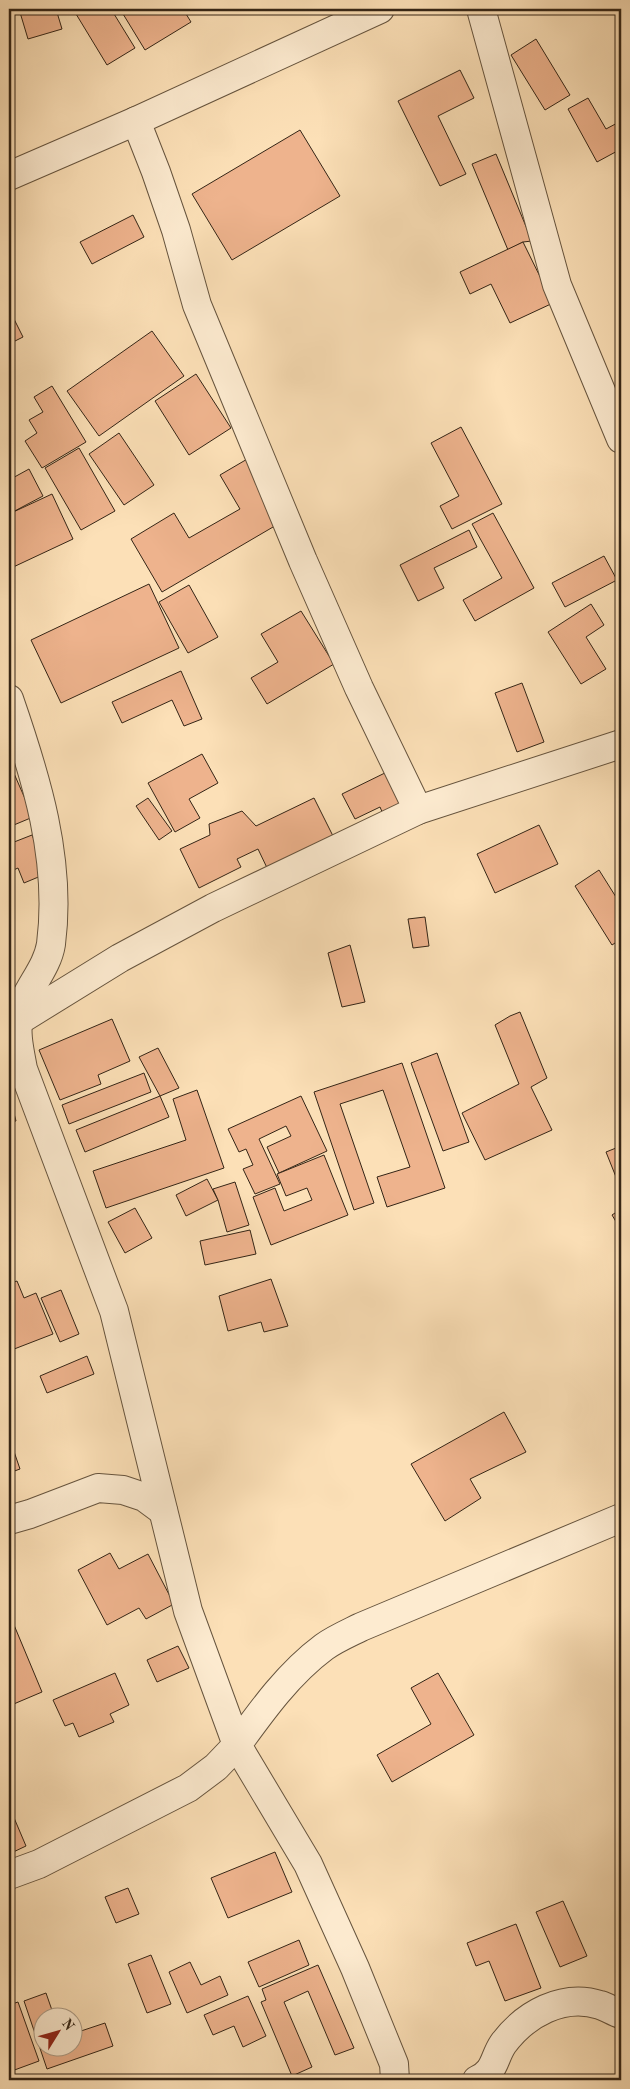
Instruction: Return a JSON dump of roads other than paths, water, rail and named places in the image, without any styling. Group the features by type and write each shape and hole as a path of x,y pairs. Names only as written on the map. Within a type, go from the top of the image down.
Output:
{"street":[{"path":"9,176 136,121 380,9"},
{"path":"481,9 557,285 621,439"},
{"path":"136,121 176,230 197,305 311,579 359,688 418,810"},
{"path":"9,699 30,761 43,812 54,891 50,946 37,978 13,1022 23,1069 114,1311 188,1611 238,1744 308,1864 356,1968 394,2064 395,2080"},
{"path":"13,1022 120,958 213,908 418,810 621,744"},
{"path":"9,1520 98,1488 123,1490 144,1497 163,1511"},
{"path":"9,1875 39,1864 188,1788 216,1768 238,1744 298,1668 325,1646 361,1627 621,1518"},
{"path":"477,2080 492,2070 502,2045 520,2026 542,2010 566,2002 599,2005 621,2014"}]}
